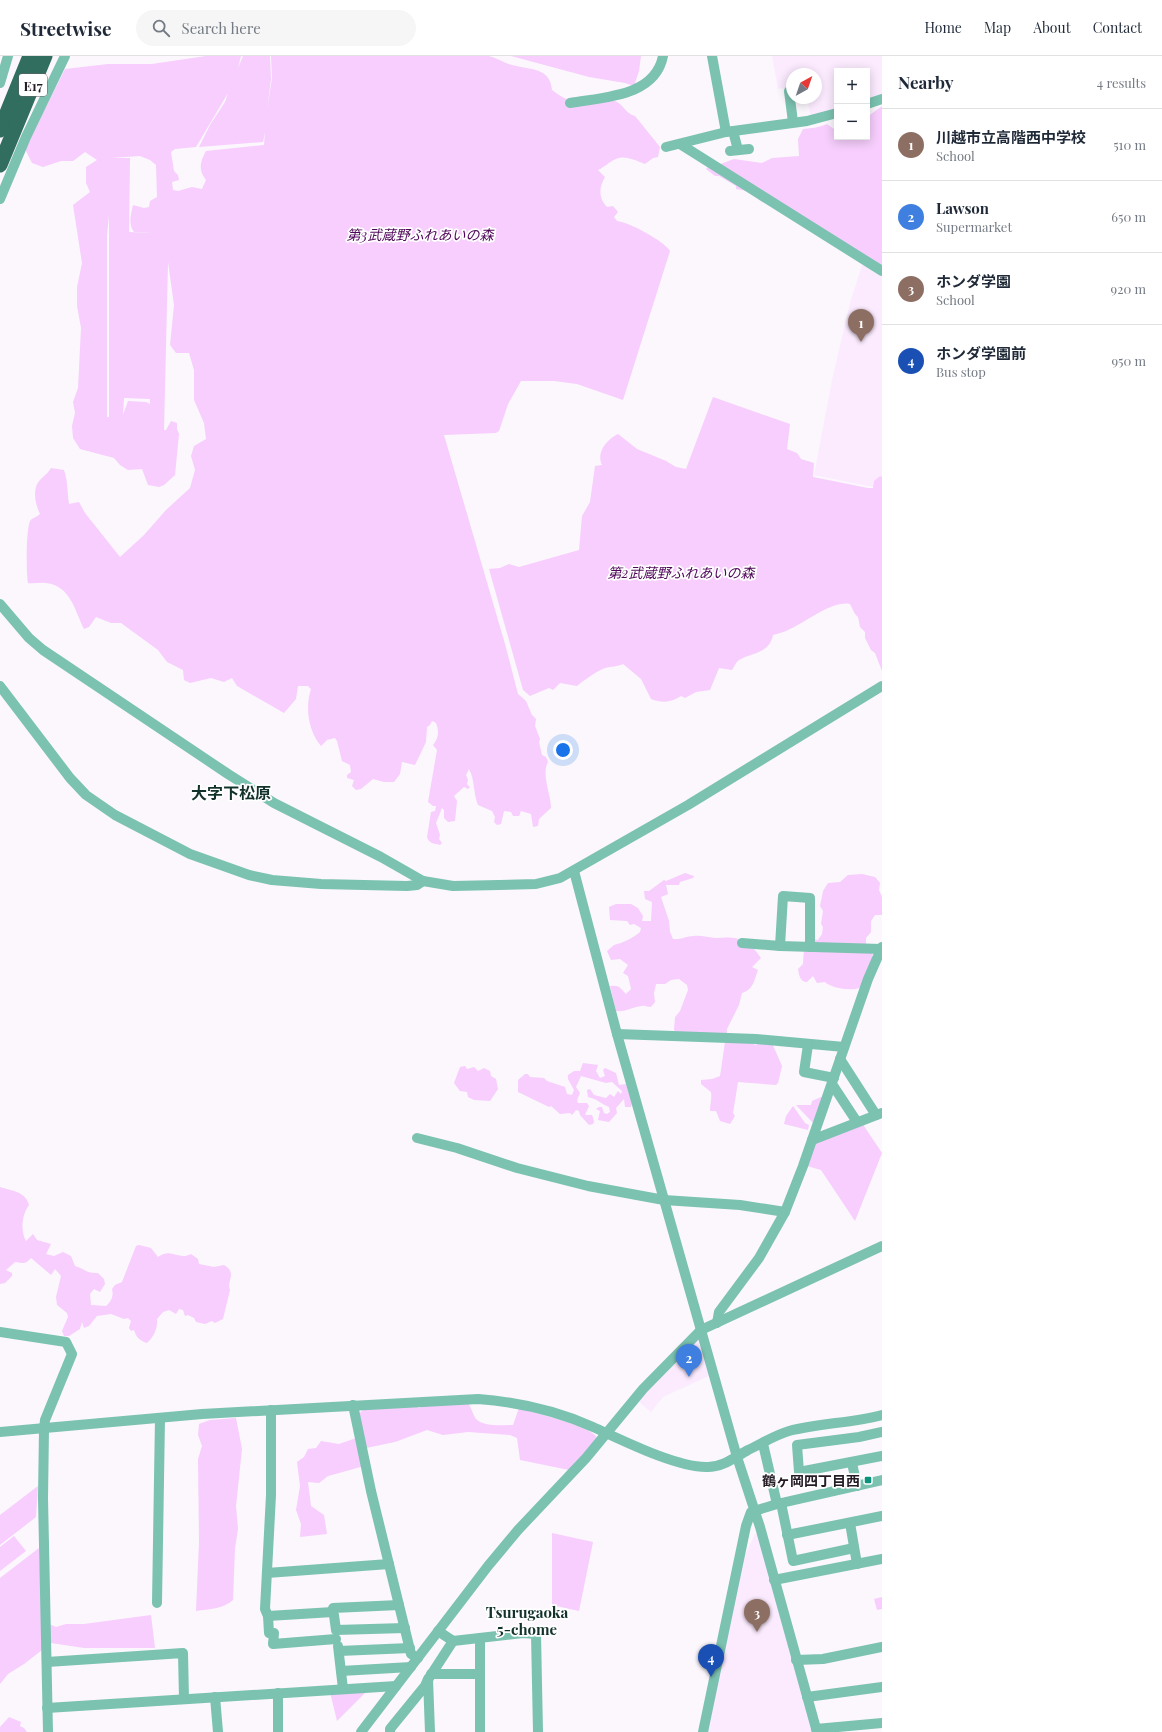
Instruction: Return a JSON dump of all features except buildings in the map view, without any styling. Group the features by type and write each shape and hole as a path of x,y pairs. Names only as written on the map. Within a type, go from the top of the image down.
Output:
{"highway":[{"name":"E17","path":"0,130 30,56"},
{"name":"E17","path":"0,166 44,56"}],"street":[{"path":"0,83 8,56"},
{"path":"0,199 26,137 65,56"},
{"path":"570,103 618,94 643,86 656,74 663,56"},
{"path":"712,56 734,151 748,149"},
{"path":"870,103 882,99"},
{"path":"790,104 793,122"},
{"path":"666,147 730,131 807,121 834,114"},
{"path":"680,144 882,271"},
{"path":"0,604 33,642 228,774 274,803 381,857 423,881 440,885 475,887 536,884 560,878 688,805 882,686"},
{"path":"0,682 70,778 86,794 115,815 190,854 249,875 272,880 321,884 406,886 417,885 423,881"},
{"path":"574,871 617,1034 702,1330 736,1457 760,1527 816,1730 882,1723"},
{"path":"780,946 782,896 810,898 810,947"},
{"path":"718,1323 719,1312 755,1264 785,1212 812,1140 868,979 882,948 780,946 742,943"},
{"path":"617,1034 756,1039 808,1045 844,1047"},
{"path":"808,1045 804,1072 833,1081 857,1122"},
{"path":"812,1140 879,1114 840,1059"},
{"path":"417,1138 457,1148 517,1168 588,1186 664,1200 740,1205 785,1212"},
{"path":"361,1732 518,1530 586,1458 643,1389 702,1330 882,1246"},
{"path":"0,1332 66,1342 72,1354 46,1420 44,1429 43,1498 48,1732"},
{"path":"0,1432 272,1410 478,1399 503,1401 555,1412 651,1452 699,1467 714,1467 788,1432 865,1420 882,1415"},
{"path":"353,1405 389,1564 414,1662"},
{"path":"272,1410 271,1495 265,1609 268,1616 269,1633 274,1633 273,1644 336,1634 405,1628"},
{"path":"157,1603 160,1418"},
{"path":"882,1432 859,1437 797,1445 799,1472 882,1456"},
{"path":"763,1444 793,1561 854,1548"},
{"path":"852,1462 857,1486"},
{"path":"703,1732 746,1526 750,1514 754,1510 882,1480"},
{"path":"787,1535 882,1516"},
{"path":"850,1522 857,1564"},
{"path":"746,1526 755,1525 760,1527"},
{"path":"774,1580 882,1558"},
{"path":"266,1573 389,1564"},
{"path":"343,1690 333,1608 399,1605"},
{"path":"268,1616 333,1612"},
{"path":"438,1631 453,1641 523,1633 536,1634 538,1732"},
{"path":"480,1638 480,1732"},
{"path":"390,1732 390,1729 427,1683 453,1641"},
{"path":"796,1660 823,1659 882,1647"},
{"path":"339,1652 410,1648"},
{"path":"46,1662 183,1653 184,1699"},
{"path":"341,1671 414,1662"},
{"path":"430,1677 480,1674"},
{"path":"430,1677 430,1732"},
{"path":"47,1708 396,1686"},
{"path":"807,1697 882,1687"},
{"path":"278,1693 278,1732"},
{"path":"215,1697 218,1732"}],"shaded area":[{"path":"772,56 882,56 882,96 870,99 870,68 834,68 834,111 811,117 808,104 822,104 822,68 786,68 786,88 778,89"},
{"path":"863,262 882,274 882,489 814,475 832,380 850,303"},
{"path":"700,1338 711,1375 663,1397 651,1412 638,1401"},
{"path":"755,1534 759,1534 814,1732 706,1732 744,1557"}],"green space":[{"name":"第3武蔵野ふれあいの森","path":"206,56 241,56 238,68 243,56 270,56 271,79 267,110 272,78 271,56 489,56 509,64 543,73 547,77 552,90 562,97 573,101 590,103 613,100 618,102 629,113 635,116 660,147 658,157 653,158 645,164 632,159 622,158 614,160 598,170 605,177 600,192 602,200 607,207 613,206 618,212 614,217 617,221 630,225 646,233 661,242 670,251 623,400 577,384 554,381 521,381 508,404 499,431 496,433 444,435 505,644 518,694 526,701 532,715 536,719 535,726 540,739 539,742 542,755 546,757 548,762 546,767 546,778 551,808 539,819 538,826 533,827 531,814 521,811 519,816 513,816 511,812 504,811 501,824 497,825 494,822 495,817 492,811 478,805 469,769 466,775 468,780 467,784 470,787 468,789 464,787 454,796 457,801 455,821 448,822 444,818 444,810 442,808 436,823 440,835 439,839 442,843 440,845 432,843 427,837 431,812 435,811 436,806 433,806 428,802 437,750 433,745 438,734 436,723 432,721 427,727 426,742 415,765 402,762 400,774 394,782 384,782 373,779 361,789 356,790 352,786 354,780 347,778 347,775 351,772 350,765 342,761 335,738 327,740 321,746 313,733 308,711 311,689 308,686 298,686 296,699 284,713 237,686 232,678 224,682 211,678 190,683 184,680 183,670 167,662 158,650 121,623 111,623 96,617 89,627 84,629 71,600 61,589 46,583 28,583 27,552 29,526 30,521 40,514 35,496 36,487 37,483 48,473 51,468 64,470 67,482 69,504 79,502 85,513 120,557 190,488 195,470 191,456 194,446 206,439 204,423 194,400 194,370 189,353 176,353 170,345 174,305 168,262 164,430 166,430 171,421 177,423 179,434 175,475 164,485 159,487 148,485 142,469 128,470 120,465 114,458 80,449 73,438 72,426 75,413 73,402 78,388 81,328 77,306 77,287 82,263 73,205 90,192 86,183 86,167 97,160 85,152 73,161 61,161 43,167 32,163 25,149 65,69 108,64 152,64","holes":["228,93 225,102 210,125 199,147 263,142 265,132 264,145 206,151 202,159 201,166 203,176 206,180 202,189 192,187 178,191 173,190 172,182 179,180 178,175 174,171 171,152 175,149 196,147","140,156 150,160 156,165 157,197 150,201 149,207 144,208 133,205 130,219 134,232 152,233 129,232 130,158 111,158","109,215 109,417 107,417 107,236","124,398 150,399 150,404 146,402 128,401 123,415"]},
{"path":"511,56 641,56 639,71 634,86 589,77"},
{"path":"882,106 882,274 774,205 762,202 747,191 736,189 736,186 719,176 715,176 706,169 710,165 718,165 734,159 762,163 772,158 799,156 798,139 803,129 827,124 834,129 834,140 870,140 870,115"},
{"name":"第2武蔵野ふれあいの森","path":"713,397 790,424 787,449 797,453 801,459 814,463 813,477 873,488 874,481 880,476 882,477 882,671 875,653 871,650 865,638 865,632 860,627 858,617 850,604 843,604 828,608 788,630 773,635 768,646 760,652 739,660 732,670 719,668 710,690 696,692 685,698 681,696 666,702 651,699 641,679 623,664 602,669 577,686 560,683 553,690 549,688 530,696 523,690 489,569 500,568 509,564 519,567 579,550 582,516 590,502 595,466 602,465 600,456 603,447 618,434 637,449 666,461 676,467 686,469"},
{"path":"685,873 694,876 693,878 680,882 679,885 666,885 668,894 661,897 673,939 697,936 736,938 752,947 761,958 752,967 758,970 751,987 742,993 739,1005 727,1029 727,1034 756,1045 761,1040 772,1043 782,1066 778,1083 776,1085 738,1082 733,1113 735,1116 730,1124 720,1121 716,1111 710,1111 711,1092 701,1084 701,1080 712,1079 720,1076 725,1042 683,1040 674,1030 675,1017 680,1011 688,990 687,985 679,979 671,980 665,984 656,984 654,993 655,1002 651,1007 635,1007 620,1011 616,1011 610,986 618,987 626,994 631,989 628,976 623,973 628,965 620,959 611,960 607,951 614,945 624,942 640,932 641,928 634,924 630,925 627,921 610,920 609,907 616,904 631,904 638,908 643,916 642,921 651,921 652,902 645,899 644,891 649,891 664,880 666,881"},
{"path":"862,874 875,877 880,883 879,890 882,897 882,915 875,915 871,921 871,932 866,938 866,944 873,952 871,965 861,987 853,989 837,988 825,982 817,983 813,976 807,982 803,981 800,978 798,969 803,964 804,948 812,939 818,940 822,934 823,927 821,924 823,911 820,906 823,891 828,883 840,882 848,875"},
{"path":"583,1063 598,1065 596,1071 600,1078 605,1076 603,1070 605,1068 616,1073 619,1085 626,1084 632,1104 631,1107 625,1107 624,1099 616,1108 617,1113 609,1122 598,1120 600,1111 596,1109 602,1107 604,1113 607,1114 610,1112 609,1107 588,1097 587,1090 590,1089 594,1095 606,1098 610,1094 614,1097 618,1091 621,1094 622,1091 612,1082 606,1083 581,1076 576,1087 580,1093 577,1100 578,1103 587,1103 589,1106 585,1115 592,1115 594,1121 593,1124 589,1125 580,1115 579,1111 576,1110 572,1115 570,1113 560,1114 551,1106 549,1107 518,1092 518,1080 525,1074 528,1074 530,1077 544,1078 547,1081 565,1087 567,1094 572,1095 574,1090 568,1079 568,1075 574,1071 580,1071"},
{"path":"465,1066 467,1069 474,1067 478,1071 484,1068 490,1071 491,1076 496,1079 498,1089 490,1101 474,1100 468,1097 467,1092 460,1091 454,1083 460,1067"},
{"path":"821,1097 823,1098 814,1124 796,1105 811,1105 812,1101"},
{"path":"793,1106 805,1123 809,1125 808,1130 784,1124 786,1116"},
{"path":"862,1123 882,1153 855,1221 821,1170 807,1166 816,1141"},
{"path":"0,1187 18,1192 27,1200 29,1205 23,1218 22,1228 26,1241 33,1234 37,1240 51,1244 46,1254 54,1256 63,1252 71,1256 75,1266 88,1272 98,1273 104,1279 105,1284 100,1292 94,1289 90,1294 91,1305 106,1306 109,1303 112,1299 112,1289 115,1285 122,1282 136,1246 139,1245 151,1248 158,1257 167,1253 182,1256 191,1254 198,1259 199,1264 214,1267 224,1265 228,1268 231,1274 229,1283 230,1290 223,1319 215,1323 212,1321 205,1324 196,1322 194,1318 188,1315 185,1316 183,1310 179,1309 176,1314 169,1310 163,1312 157,1319 155,1332 147,1343 142,1341 136,1335 134,1330 131,1331 129,1328 131,1321 128,1318 124,1319 111,1314 97,1316 89,1326 84,1328 82,1322 80,1329 69,1336 64,1336 62,1331 68,1317 67,1313 57,1305 56,1297 61,1276 55,1269 51,1275 31,1258 25,1263 15,1262 6,1270 12,1273 12,1276 5,1283 0,1284"},
{"path":"468,1403 476,1419 485,1424 513,1425 519,1408 562,1420 593,1433 597,1438 569,1470 520,1460 517,1438 510,1435 468,1432 443,1435 427,1430 395,1442 366,1448 368,1465 328,1476 319,1483 308,1482 311,1506 324,1515 327,1534 300,1537 301,1524 296,1510 300,1486 297,1462 304,1457 308,1449 316,1448 321,1441 339,1444 362,1436 358,1414 365,1409 416,1406 419,1408 423,1406"},
{"path":"236,1418 242,1449 236,1506 238,1529 235,1548 233,1600 220,1607 196,1611 199,1542 198,1459 202,1446 198,1435 199,1424 210,1420"},
{"path":"38,1486 36,1517 0,1545 0,1515"},
{"path":"552,1533 593,1542 579,1611 552,1605"},
{"path":"14,1536 26,1551 0,1571 0,1547"},
{"path":"39,1548 42,1621 56,1627 66,1624 84,1624 151,1615 155,1648 84,1648 51,1643 24,1664 8,1674 0,1684 0,1578"},
{"path":"882,1597 882,1609 877,1610 874,1599"},
{"path":"368,1690 337,1721 330,1692"},
{"path":"9,1717 21,1722 20,1726 27,1732 0,1732 0,1727"}],"place":[{"name":"川越市立高階西中学校","path":"861,342"},
{"name":"Lawson","path":"689,1377"},
{"name":"鶴ヶ岡四丁目西","path":"868,1480"},
{"name":"ホンダ学園","path":"757,1632"},
{"name":"ホンダ学園前","path":"711,1677"}],"district":[{"name":"大字下松原","path":"231,792"},
{"name":"Tsurugaoka 5-chome","path":"527,1620"}]}
